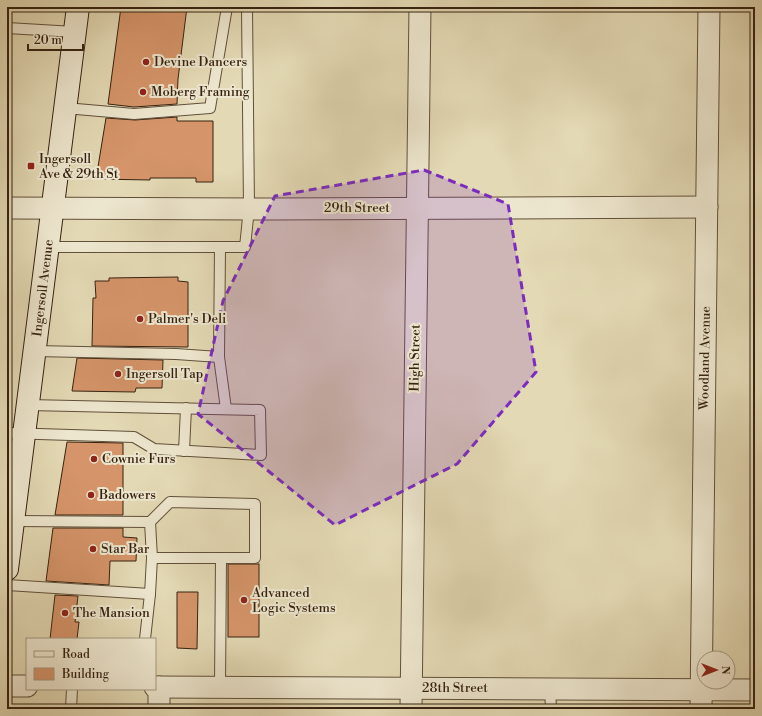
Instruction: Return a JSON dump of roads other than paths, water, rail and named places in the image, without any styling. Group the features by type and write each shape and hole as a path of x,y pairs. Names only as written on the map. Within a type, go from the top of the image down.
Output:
{"main road":[{"name":"Ingersoll Avenue","path":"7,569 16,433 28,405 78,7"}],"street":[{"name":"High Street","path":"411,709 420,7"},
{"name":"Woodland Avenue","path":"701,699 710,7"},
{"name":"29th Street","path":"7,208 707,207"},
{"path":"7,686 26,686"},
{"name":"28th Street","path":"157,686 550,688 701,699 755,690"},
{"path":"157,686 159,709"}],"lane":[{"path":"65,108 134,114 210,108 227,7"},
{"path":"48,247 245,247 249,208 247,7"},
{"path":"7,28 75,32"},
{"path":"220,247 219,357 226,409"},
{"path":"35,351 176,354 219,357"},
{"path":"16,433 134,437 154,449 261,455 260,410 28,405"},
{"path":"184,451 186,408"},
{"path":"10,531 150,522 170,502 255,504 255,558 152,558"},
{"path":"145,638 152,558 150,522"},
{"path":"220,687 221,558"},
{"path":"7,585 150,594"},
{"path":"550,688 551,709"},
{"path":"71,709 72,690"}],"place":[{"name":"Devine Dancers","path":"146,62"},
{"name":"Moberg Framing","path":"143,92"},
{"name":"Ingersoll Ave & 29th St","path":"31,166"},
{"name":"Palmer's Deli","path":"140,319"},
{"name":"Ingersoll Tap","path":"118,374"},
{"name":"Cownie Furs","path":"94,459"},
{"name":"Badowers","path":"91,495"},
{"name":"Star Bar","path":"93,549"},
{"name":"Advanced Logic Systems","path":"244,600"},
{"name":"The Mansion","path":"65,613"}]}
